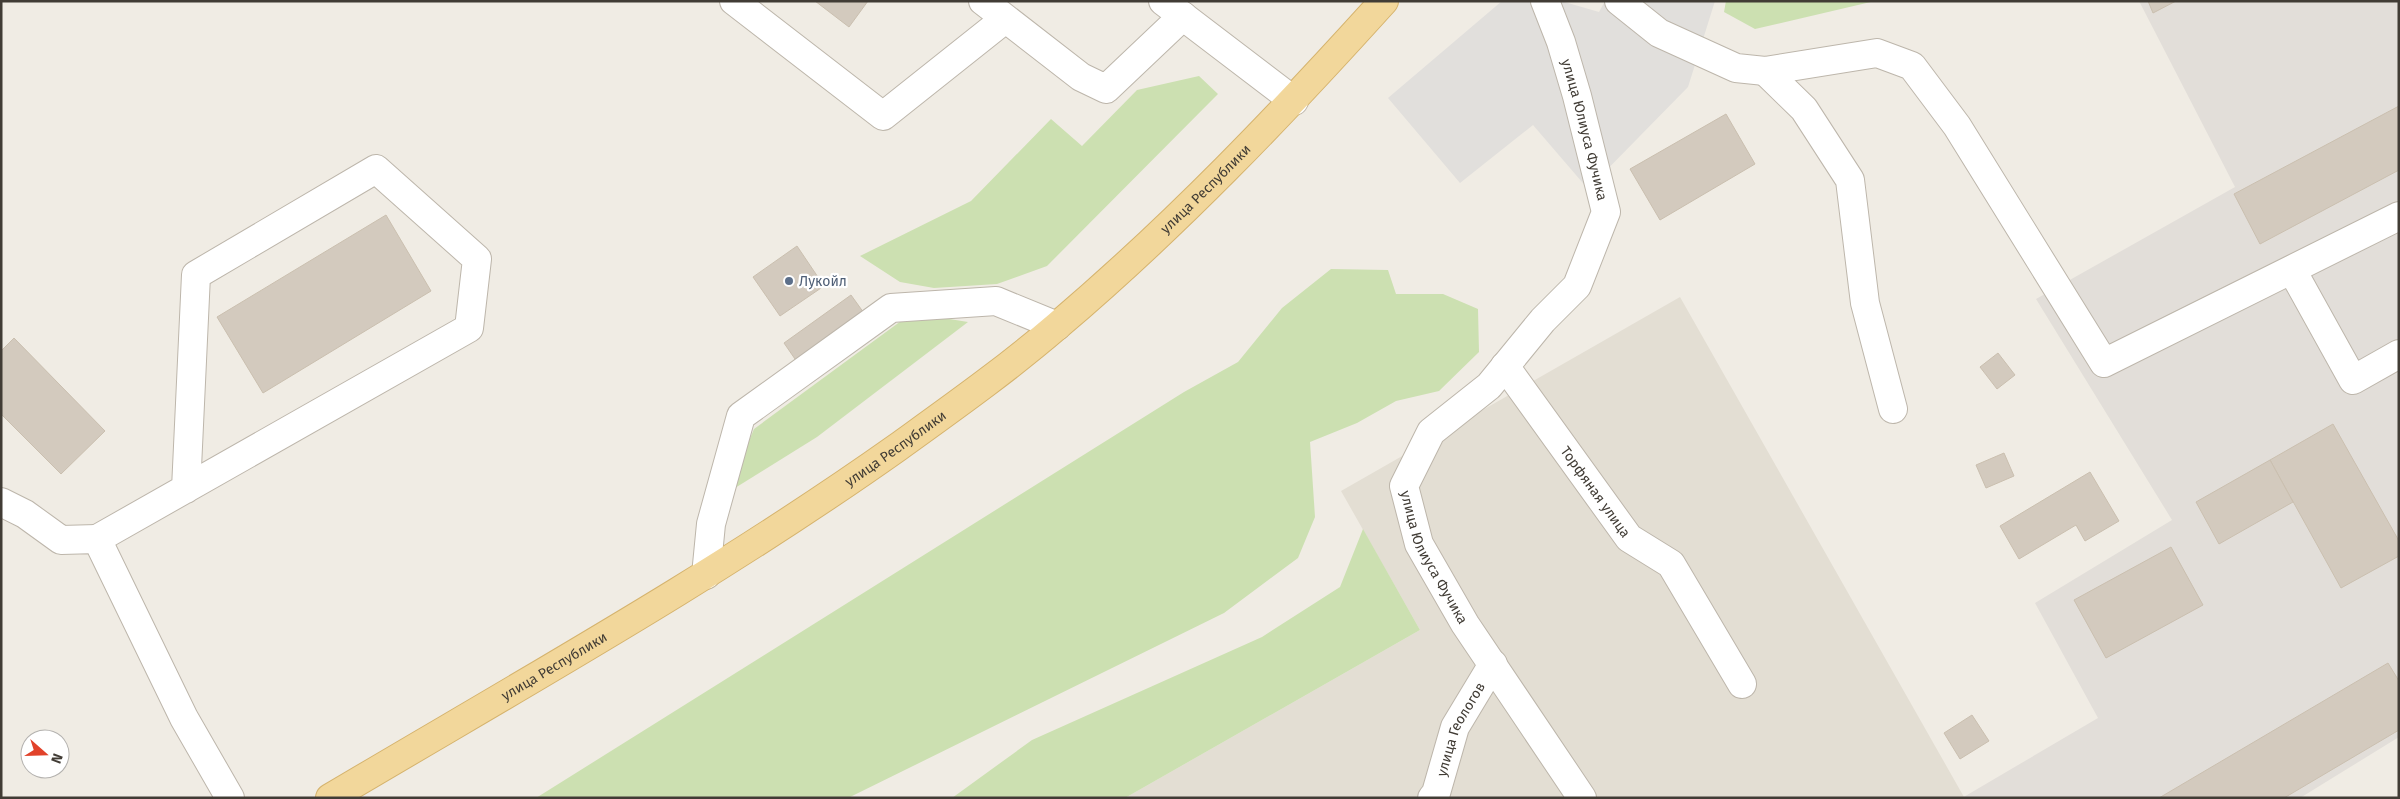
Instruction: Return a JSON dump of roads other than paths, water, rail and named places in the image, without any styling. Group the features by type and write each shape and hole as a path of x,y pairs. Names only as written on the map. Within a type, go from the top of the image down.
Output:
{"main road":[{"name":"улица Республики","path":"330,798 706,575 875,463 946,412 1057,326 1175,219 1294,101 1384,1"}],"street":[{"path":"734,1 883,116 1005,19"},
{"path":"983,1 1081,77 1106,89 1173,9 1294,101"},
{"name":"улица Юлиуса Фучика","path":"1545,1 1561,42 1577,96 1606,212 1577,286 1543,320 1489,386 1431,432 1404,486 1419,544 1465,624 1582,798"},
{"path":"1619,1 1658,33 1736,68 1765,71 1878,53 1912,66 1957,126 2104,363 2399,216"},
{"path":"1765,71 1804,109 1850,180 1865,303 1893,409"},
{"path":"1,502 26,514 61,540 97,539 186,489 469,328 478,259 376,169 196,275 186,489"},
{"path":"2292,270 2353,380 2399,354"},
{"path":"706,575 711,524 741,416 867,325 891,308 996,301 1057,326"},
{"name":"Торфяная улица","path":"1505,366 1629,538 1671,564 1742,684"},
{"path":"97,539 184,718 230,798"},
{"name":"улица Геологов","path":"1432,798 1436,793 1455,727 1492,664"}],"place":[{"name":"Лукойл","path":"789,281"}]}
